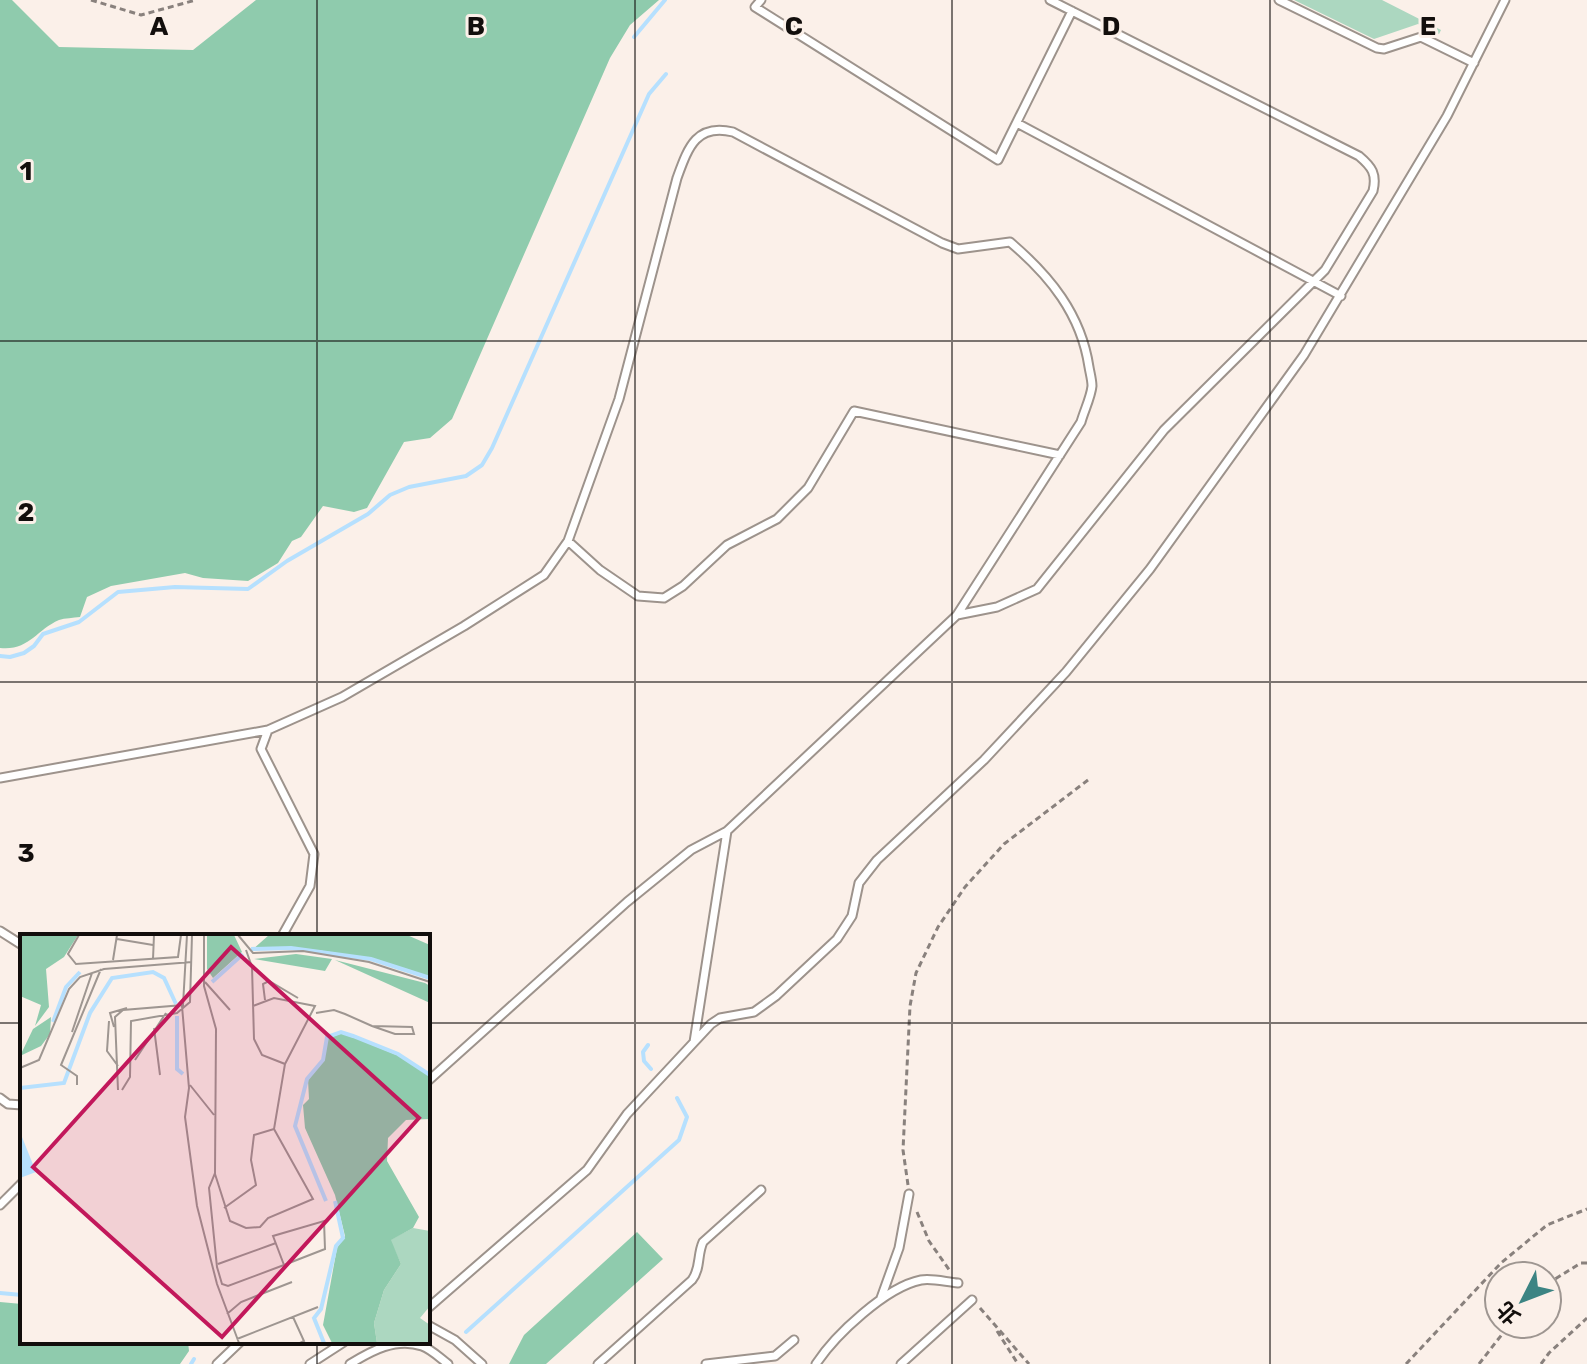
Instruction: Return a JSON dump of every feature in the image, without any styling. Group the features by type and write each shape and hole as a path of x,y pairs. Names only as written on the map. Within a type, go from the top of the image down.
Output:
{"lane":[{"path":"761,0 755,7 998,160 1072,11"},
{"path":"957,615 997,607 1037,589 1164,430 1325,270 1373,191 1376,178 1371,165 1359,156 1050,0"},
{"path":"1279,0 1377,48 1421,37 1474,63"},
{"path":"430,1306 587,1170 627,1114 711,1024 720,1018 754,1012 776,996 837,939 852,916 859,883 877,860 984,760 1066,672 1150,569 1304,355 1447,116 1505,0"},
{"path":"1017,123 1341,296"},
{"path":"0,778 268,730 342,697 478,618 544,575 568,541 619,399 677,178 686,153 704,133 717,128 733,132 958,249 1010,242 1061,294 1077,325 1087,355 1092,387 1081,422 957,615 727,831 691,850 627,902 430,1079"},
{"path":"568,541 600,570 638,596 664,598 683,586 727,545 777,519 808,488 854,411 1060,455"},
{"path":"268,730 261,749 314,854 310,886 283,934"},
{"path":"693,1045 727,831"},
{"path":"0,931 20,944"},
{"path":"0,1098 8,1104 20,1105"},
{"path":"0,1205 20,1185"},
{"path":"598,1364 692,1280 699,1271 703,1242 761,1190"},
{"path":"880,1300 899,1248 909,1194"},
{"path":"816,1364 826,1348 880,1300 905,1284 925,1279 958,1283"},
{"path":"901,1364 972,1300"},
{"path":"430,1326 455,1340 482,1364"},
{"path":"706,1364 775,1356 794,1340"},
{"path":"227,1355 230,1344"},
{"path":"217,1364 238,1344"},
{"path":"310,1364 341,1344"},
{"path":"350,1364 374,1349 403,1344"},
{"path":"414,1344 423,1346 448,1364"}],"path":[{"path":"91,0 141,15 196,0"},
{"path":"958,1283 929,1241 909,1194 903,1150 910,1006 916,973 938,927 965,887 1004,844 1088,780"},
{"path":"1406,1364 1501,1263 1547,1225 1587,1209"},
{"path":"1563,1274 1581,1263 1587,1263"},
{"path":"972,1300 1029,1364"},
{"path":"1541,1364 1587,1318"},
{"path":"991,1321 1018,1364"},
{"path":"1479,1364 1498,1340"}],"green space":[{"path":"0,0 12,0 59,47 193,50 256,0 659,0 630,25 610,58 452,419 430,438 404,442 367,508 354,512 323,506 301,537 292,541 278,563 248,581 203,578 185,573 111,586 87,597 80,617 59,620 25,643 0,648"},
{"path":"1294,0 1382,0 1441,30 1439,34 1418,24 1374,39"},
{"path":"637,1232 663,1259 546,1364 509,1364 524,1335"},
{"path":"0,1302 20,1304 20,1344 188,1344 189,1351 180,1364 0,1364"}],"waterway":[{"path":"634,37 665,0"},
{"path":"0,656 24,653 43,634 79,622 118,592 175,587 248,589 287,561 368,514 390,495 409,487 466,476 482,465 649,94 666,74"},
{"path":"648,1045 643,1052 644,1061 651,1069"},
{"path":"466,1332 679,1140 687,1117 677,1098"},
{"path":"0,1293 20,1295"},
{"path":"191,1364 194,1359"}]}
